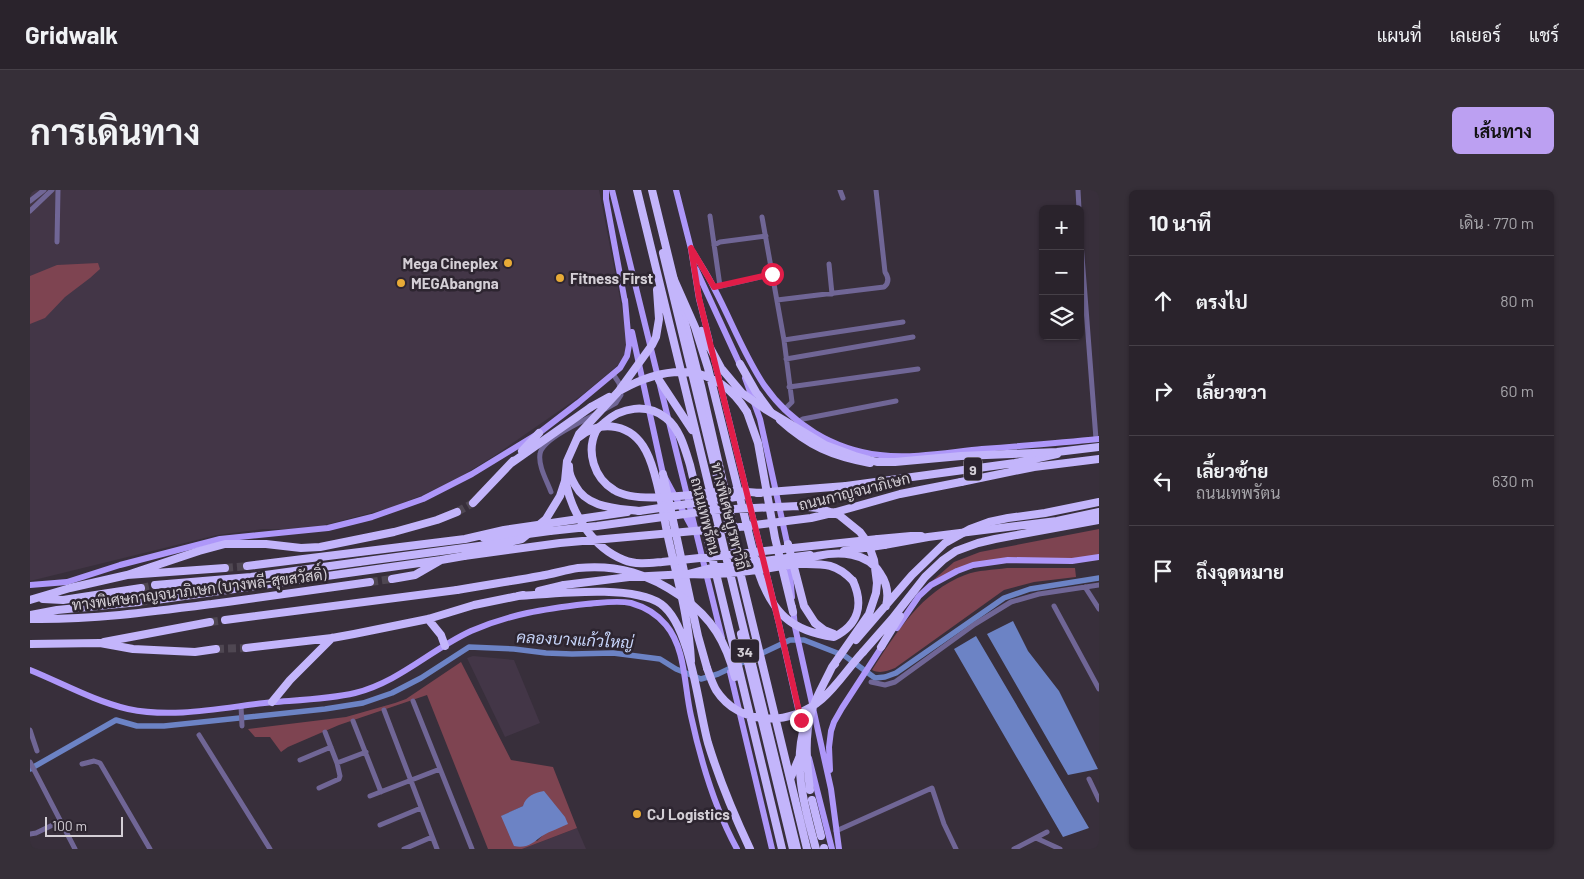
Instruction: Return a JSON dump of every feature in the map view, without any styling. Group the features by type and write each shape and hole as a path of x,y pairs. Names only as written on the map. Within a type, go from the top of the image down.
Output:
{"highway":[{"name":"ทางพิเศษบูรพาวิถี","path":"635,190 653,256 797,849"},
{"name":"ถนนเทพรัตน","path":"635,190 793,849"},
{"name":"ทางพิเศษบูรพาวิถี","path":"648,190 808,849"},
{"name":"ถนนเทพรัตน","path":"652,190 701,386 759,636 762,657 808,849"},
{"path":"246,648 332,638 428,619 474,605 564,585 629,577 688,574 710,576 796,564 830,565 846,573 853,581 859,599 856,616 850,627 842,634 834,637 808,632 786,619 774,606 764,590 758,572 708,368 688,310 663,253"},
{"path":"653,256 659,319 656,337 647,354 618,392 579,434 567,460 565,481 571,503 584,526 606,549 625,561 641,563 671,561 881,542 1057,521 1099,512"},
{"path":"688,310 721,368 742,393 831,449 877,462 895,462 961,456 1057,452 1098,443"},
{"path":"740,364 769,411 804,440 822,450 854,460 884,464 1059,454"},
{"path":"510,464 591,407 647,378 662,373 692,372 714,380 726,387 738,398 747,412 758,443 775,538 793,612"},
{"path":"660,380 692,430"},
{"path":"760,493 731,491 701,494 691,494 651,498 631,496 614,491 602,480 594,468 591,454 592,442 597,429 618,412 634,409 646,409 657,412 667,419 677,431 690,465 697,493 699,503 703,522 771,806 782,849"},
{"path":"639,511 593,503 579,494 569,475 569,460 572,449 579,437 588,430 599,426 613,426 626,430 638,440 646,451 656,483 688,632 697,692 711,750 750,849"},
{"path":"473,503 539,433"},
{"name":"ถนนกาญจนาภิเษก","path":"549,528 639,511 760,493 846,486 1015,463 1059,454 1098,443"},
{"name":"ถนนกาญจนาภิเษก","path":"441,560 560,543 739,527 811,518 900,494 1034,467 1099,459"},
{"path":"664,474 698,636 707,668 717,691 727,702 740,711 752,716 768,719 788,717 803,711 821,699 892,619 925,576 956,551 978,543 1099,520"},
{"name":"ทางพิเศษกาญจนาภิเษก (บางพลี-สุขสวัสดิ์)","path":"155,585 302,570 476,547 522,539 546,519 560,496 565,481"},
{"path":"832,667 912,575 945,543 970,529 989,522 1045,514 1099,502"},
{"path":"549,528 597,526 714,510 798,506 818,508 839,515 860,532 868,543 874,560 877,583 876,593 869,614 832,667 804,725 801,736 799,764 802,790 824,849"},
{"path":"127,575 225,544 266,544 301,548 320,547 394,532 437,520 457,512"},
{"name":"ทางพิเศษกาญจนาภิเษก (บางพลี-สุขสวัสดิ์)","path":"246,566 465,539 506,537 549,528"},
{"path":"688,574 711,568 881,542"},
{"path":"788,544 804,606 815,623 824,630 841,636 858,635 868,630 884,613 888,598 886,585 878,569 870,562 856,555 843,554 817,556 796,564"},
{"path":"392,579 415,575 441,560"},
{"path":"156,600 441,560"},
{"name":"ทางพิเศษกาญจนาภิเษก (บางพลี-สุขสวัสดิ์)","path":"33,600 70,588 127,575 225,568"},
{"path":"225,620 457,590 576,568 602,568 632,572 654,580 694,606 717,631 730,660 777,849"},
{"path":"881,647 925,576"},
{"name":"ทางพิเศษกาญจนาภิเษก (บางพลี-สุขสวัสดิ์)","path":"30,617 72,619 163,611 370,582"},
{"name":"ทางพิเศษกาญจนาภิเษก (บางพลี-สุขสวัสดิ์)","path":"33,600 60,600 141,588"},
{"path":"518,596 610,592 633,594 646,598 662,605 674,618 691,661"},
{"path":"30,617 57,610 139,602"},
{"path":"428,619 441,636 445,646"},
{"path":"30,644 100,642 210,622"},
{"path":"272,702 290,680 332,638"},
{"path":"100,642 133,649 196,652 216,649"},
{"path":"810,790 807,745 811,712"},
{"path":"791,777 806,743"},
{"path":"812,800 821,836"}],"main road":[{"path":"606,190 624,300 664,474 695,534"},
{"name":"ถนนเทพรัตน","path":"612,190 660,380 695,534 727,657 772,849"},
{"path":"676,190 691,248 699,298 779,624 806,743 824,849"},
{"path":"691,248 717,287 764,385 784,410 815,434 835,443 881,455 915,455 1098,443"},
{"path":"693,262 740,364 760,419 788,544 795,628 831,789"},
{"path":"30,584 67,582 120,564 220,539 319,530 372,517 423,499 472,474 539,433 620,368 627,356 629,345 624,300"},
{"path":"839,849 831,789 829,747 831,731 842,708 881,647 919,596 931,585 973,565 1008,560 1072,561 1097,558"},
{"path":"30,670 111,705 130,709 158,713 241,706 353,694 395,678 445,646 477,629 498,620 527,612 613,601 643,606 654,613 665,624 675,639 686,684 690,713 710,789 738,849"}],"street":[{"path":"30,201 44,190"},
{"path":"30,211 52,190"},
{"path":"56,242 58,190"},
{"path":"840,190 843,198"},
{"path":"777,300 884,287 888,282 888,276 885,272 876,190"},
{"path":"1078,190 1079,205"},
{"path":"710,216 717,287 772,274"},
{"path":"762,217 784,340 792,402 784,410"},
{"path":"714,245 720,242 766,236"},
{"path":"1082,250 1098,443"},
{"path":"829,264 832,294"},
{"path":"784,340 903,322"},
{"path":"786,359 913,337"},
{"path":"789,387 918,369"},
{"path":"551,492 541,462 541,450 547,443 566,430 619,399 621,391 619,383 613,374"},
{"path":"798,422 803,419 896,401"},
{"path":"871,682 885,685 895,682 975,624 1016,600 1039,594 1099,585"},
{"path":"1085,587 1099,609"},
{"path":"1054,606 1099,689"},
{"path":"413,701 472,849"},
{"path":"241,706 242,726"},
{"path":"384,710 437,849"},
{"path":"353,721 381,792"},
{"path":"30,730 37,751"},
{"path":"319,788 339,779 340,776 325,732"},
{"path":"199,735 270,849"},
{"path":"300,760 331,747"},
{"path":"337,763 366,752"},
{"path":"82,764 94,761 100,764 150,849"},
{"path":"30,762 75,849"},
{"path":"370,796 440,769"},
{"path":"1089,779 1099,800"},
{"path":"836,831 932,788 944,824 956,849"},
{"path":"380,825 421,808"},
{"path":"30,834 61,821"},
{"path":"1016,849 1047,832"},
{"path":"404,849 432,837"},
{"path":"1036,838 1060,849"}],"shaded area":[{"path":"33,190 599,190 626,329 627,344 625,354 619,364 582,395 494,456 460,477 390,508 309,529 263,529 217,535 30,581 30,193"},
{"path":"98,263 100,269 90,278 65,297 45,318 30,324 30,276 57,265"},
{"path":"1099,529 1099,559 996,563 964,570 931,582 954,562 980,552"},
{"path":"1007,568 1075,568 1076,577 1034,582 1004,590 895,668 881,672 872,670 911,615 936,591 970,573"},
{"path":"473,656 514,660 540,723 505,737 467,658"},
{"path":"461,662 511,760 553,767 577,828 522,849 488,849 427,695 339,725 288,747 281,752 270,737 255,737 248,729 346,717 406,699","holes":["523,806 542,836 537,841 502,816"]},
{"path":"577,828 586,849 522,849"}],"water":[{"path":"1013,621 1028,651 1059,691 1098,769 1068,775 987,634"},
{"path":"976,636 1089,828 1063,837 954,649"},
{"path":"544,791 565,817 568,824 545,834 529,845 522,847 514,846 501,816 523,806 531,796"}],"waterway":[{"name":"คลองบางแก้วใหญ่","path":"30,769 116,720 137,726 164,726 325,709 363,703 392,693 421,678 469,647 514,649 546,653 613,653 660,659 676,669 701,679 718,674 790,640 804,640 845,656 875,678 885,677 896,673 1004,598 1030,589 1099,578"}],"tunnel":[{"path":"457,512 473,503"},
{"path":"225,568 247,566"},
{"path":"370,582 392,579"},
{"path":"141,588 155,585"},
{"path":"139,602 156,600"},
{"path":"210,622 225,620"},
{"path":"216,649 246,648"}],"place":[{"name":"Mega Cineplex","path":"508,263"},
{"name":"Fitness First","path":"560,278"},
{"name":"MEGAbangna","path":"401,283"},
{"name":"CJ Logistics","path":"637,814"}],"route":[{"path":"772,274 714,287 691,248 699,298 801,720"}]}
